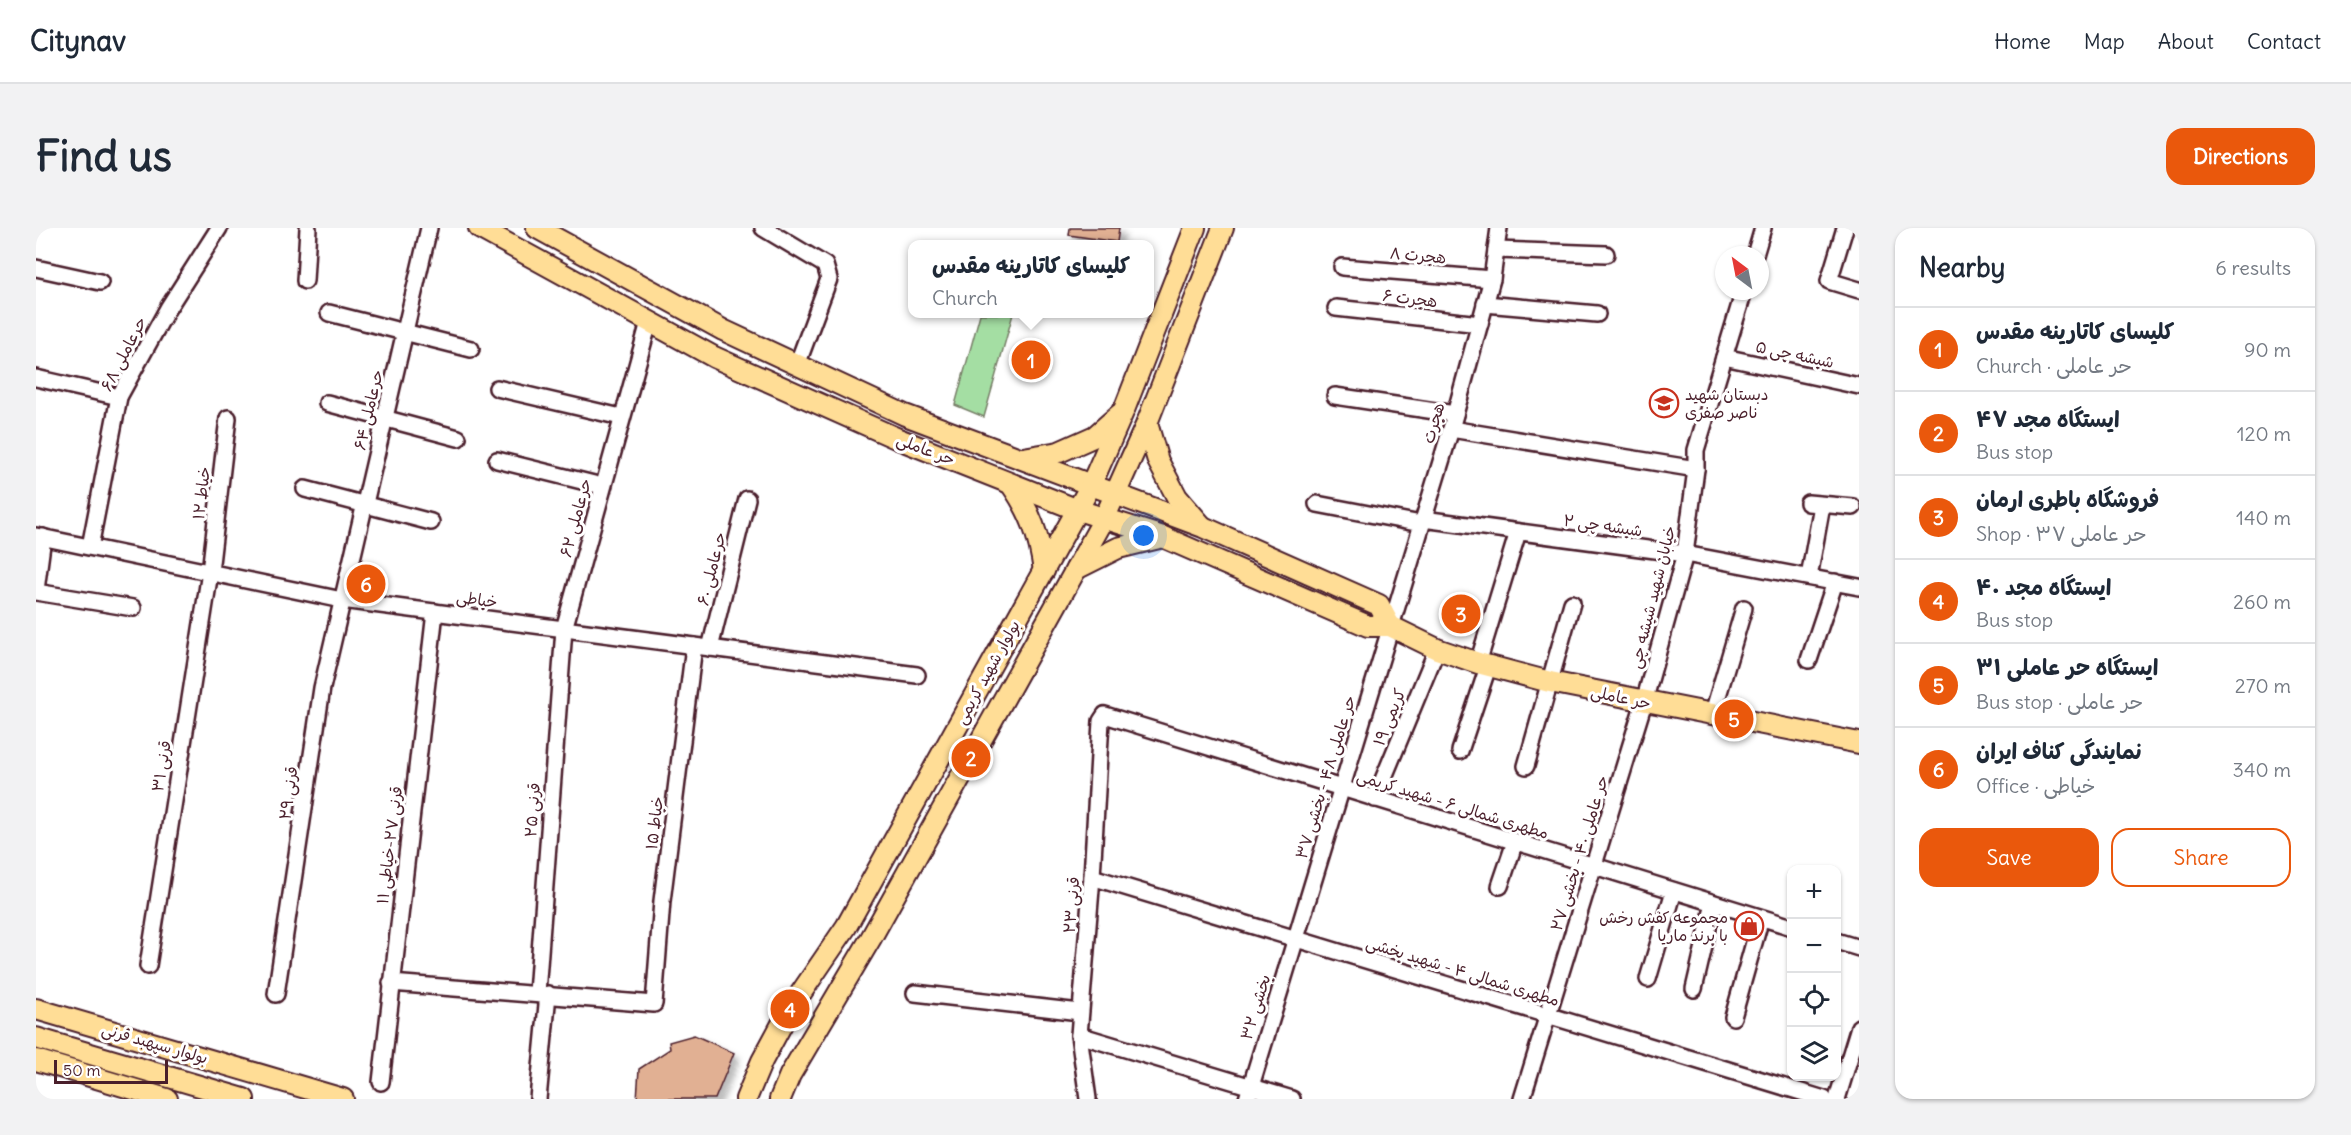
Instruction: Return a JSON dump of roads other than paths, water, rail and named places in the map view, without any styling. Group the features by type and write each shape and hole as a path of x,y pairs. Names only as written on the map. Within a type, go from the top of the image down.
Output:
{"main road":[{"name":"حر عاملی","path":"479,228 714,357 896,438 1078,510 1163,537 1368,626 1390,626 1437,649 1483,665 1550,682 1712,716 1859,743"},
{"name":"حر عاملی","path":"537,228 723,330 905,415 1203,527 1379,605 1390,626"},
{"name":"بولوار شهید کریمی","path":"746,1099 762,1061 790,1009 846,927 1091,485 1124,410 1195,228"},
{"name":"بولوار شهید کریمی","path":"780,1099 790,1075 871,938 1105,517 1147,423 1223,228"},
{"path":"1020,458 1059,452 1095,436 1124,410"},
{"path":"1147,423 1158,461 1177,497 1203,527"},
{"path":"1011,484 1028,509 1040,543 1044,571"},
{"path":"1076,569 1118,548 1163,537"},
{"name":"بولوار سپهبد قرنی","path":"36,1009 343,1099"},
{"name":"بولوار سپهبد قرنی","path":"36,1038 244,1099"},
{"path":"36,1060 167,1099"}],"street":[{"name":"حرعاملی ۶۸","path":"90,547 119,397 168,308 219,228"},
{"path":"305,281 308,228"},
{"name":"حرعاملی ۶۴","path":"342,600 429,228"},
{"path":"763,228 825,265 828,272 829,279 797,364"},
{"name":"هجرت","path":"1390,626 1453,422 1480,324 1492,279 1499,228"},
{"path":"1758,246 1763,228"},
{"path":"1845,228 1829,281 1859,290"},
{"path":"1496,250 1606,254"},
{"name":"هجرت ۸","path":"1342,267 1492,279"},
{"path":"36,268 100,282"},
{"name":"خیابان شهید شیشه چی","path":"1644,702 1685,554 1696,470 1696,450 1741,300"},
{"path":"1485,304 1597,314"},
{"name":"هجرت ۶","path":"1336,308 1480,324"},
{"path":"329,313 471,349"},
{"name":"حرعاملی ۶۲","path":"564,629 649,322"},
{"name":"شیشه چی ۵","path":"1724,357 1859,386"},
{"path":"36,378 119,397"},
{"path":"497,388 621,417"},
{"path":"1335,396 1572,449 1696,470"},
{"path":"327,403 458,438"},
{"name":"خیاط ۱۲","path":"210,572 228,418"},
{"path":"497,460 602,486"},
{"path":"305,489 432,522"},
{"name":"حرعاملی ۶۰","path":"710,648 747,499"},
{"name":"شیشه چی ۲","path":"1317,504 1422,522 1553,536 1685,554 1859,586"},
{"path":"1809,577 1815,504 1853,507"},
{"path":"1460,751 1518,532"},
{"path":"40,536 36,591 133,608"},
{"name":"خیاطی","path":"40,536 342,600 917,675"},
{"name":"قرنی ۳۱","path":"148,966 210,572"},
{"path":"1809,660 1835,582"},
{"name":"قرنی ۲۹","path":"276,994 322,688 342,600"},
{"path":"1526,766 1572,603"},
{"path":"1712,716 1744,608"},
{"name":"قرنی ۲۷-خیاطی ۱۱","path":"381,1082 435,612"},
{"name":"حر عاملی ۴۸ - بخشی ۳۷","path":"1295,938 1390,626"},
{"name":"قرنی ۲۵","path":"538,1099 564,629"},
{"name":"خیاط ۱۵","path":"543,994 654,1004 662,901 694,646"},
{"name":"کریمی ۱۹","path":"1375,799 1437,649"},
{"name":"حر عاملی ۴۰ - بخشی ۲۷","path":"1522,1099 1644,702"},
{"name":"مطهری شمالی ۶ - شهید کریمی","path":"1105,715 1787,926"},
{"name":"قرنی ۲۳","path":"1088,1099 1079,1035 1080,1012 1092,877 1101,721 1105,715"},
{"path":"1500,886 1515,842"},
{"name":"مطهری شمالی ۴ - شهید بخشی","path":"1092,877 1824,1099"},
{"path":"1648,979 1674,891"},
{"path":"1694,989 1714,903"},
{"path":"1733,1017 1761,918"},
{"name":"بخشی ۳۲","path":"1249,1093 1295,938"},
{"path":"1841,943 1859,948"},
{"path":"391,983 543,994"},
{"path":"915,993 1080,1012"},
{"path":"1837,1099 1859,1027"},
{"path":"1079,1035 1249,1093 1292,1099"}],"place":[{"name":"کلیسای کاتارینه مقدس","path":"1031,360"},
{"name":"دبستان شهید ناصر صفری","path":"1664,403"},
{"name":"نمایندگی کناف ایران","path":"366,584"},
{"name":"فروشگاه باطری ارمان","path":"1461,614"},
{"name":"ایستگاه حر عاملی ۳۱","path":"1734,719"},
{"name":"ایستگاه مجد ۴۷","path":"971,758"},
{"name":"مجموعه کفش رخش با برند ماریا","path":"1749,926"},
{"name":"ایستگاه مجد ۴۰","path":"790,1009"}]}
